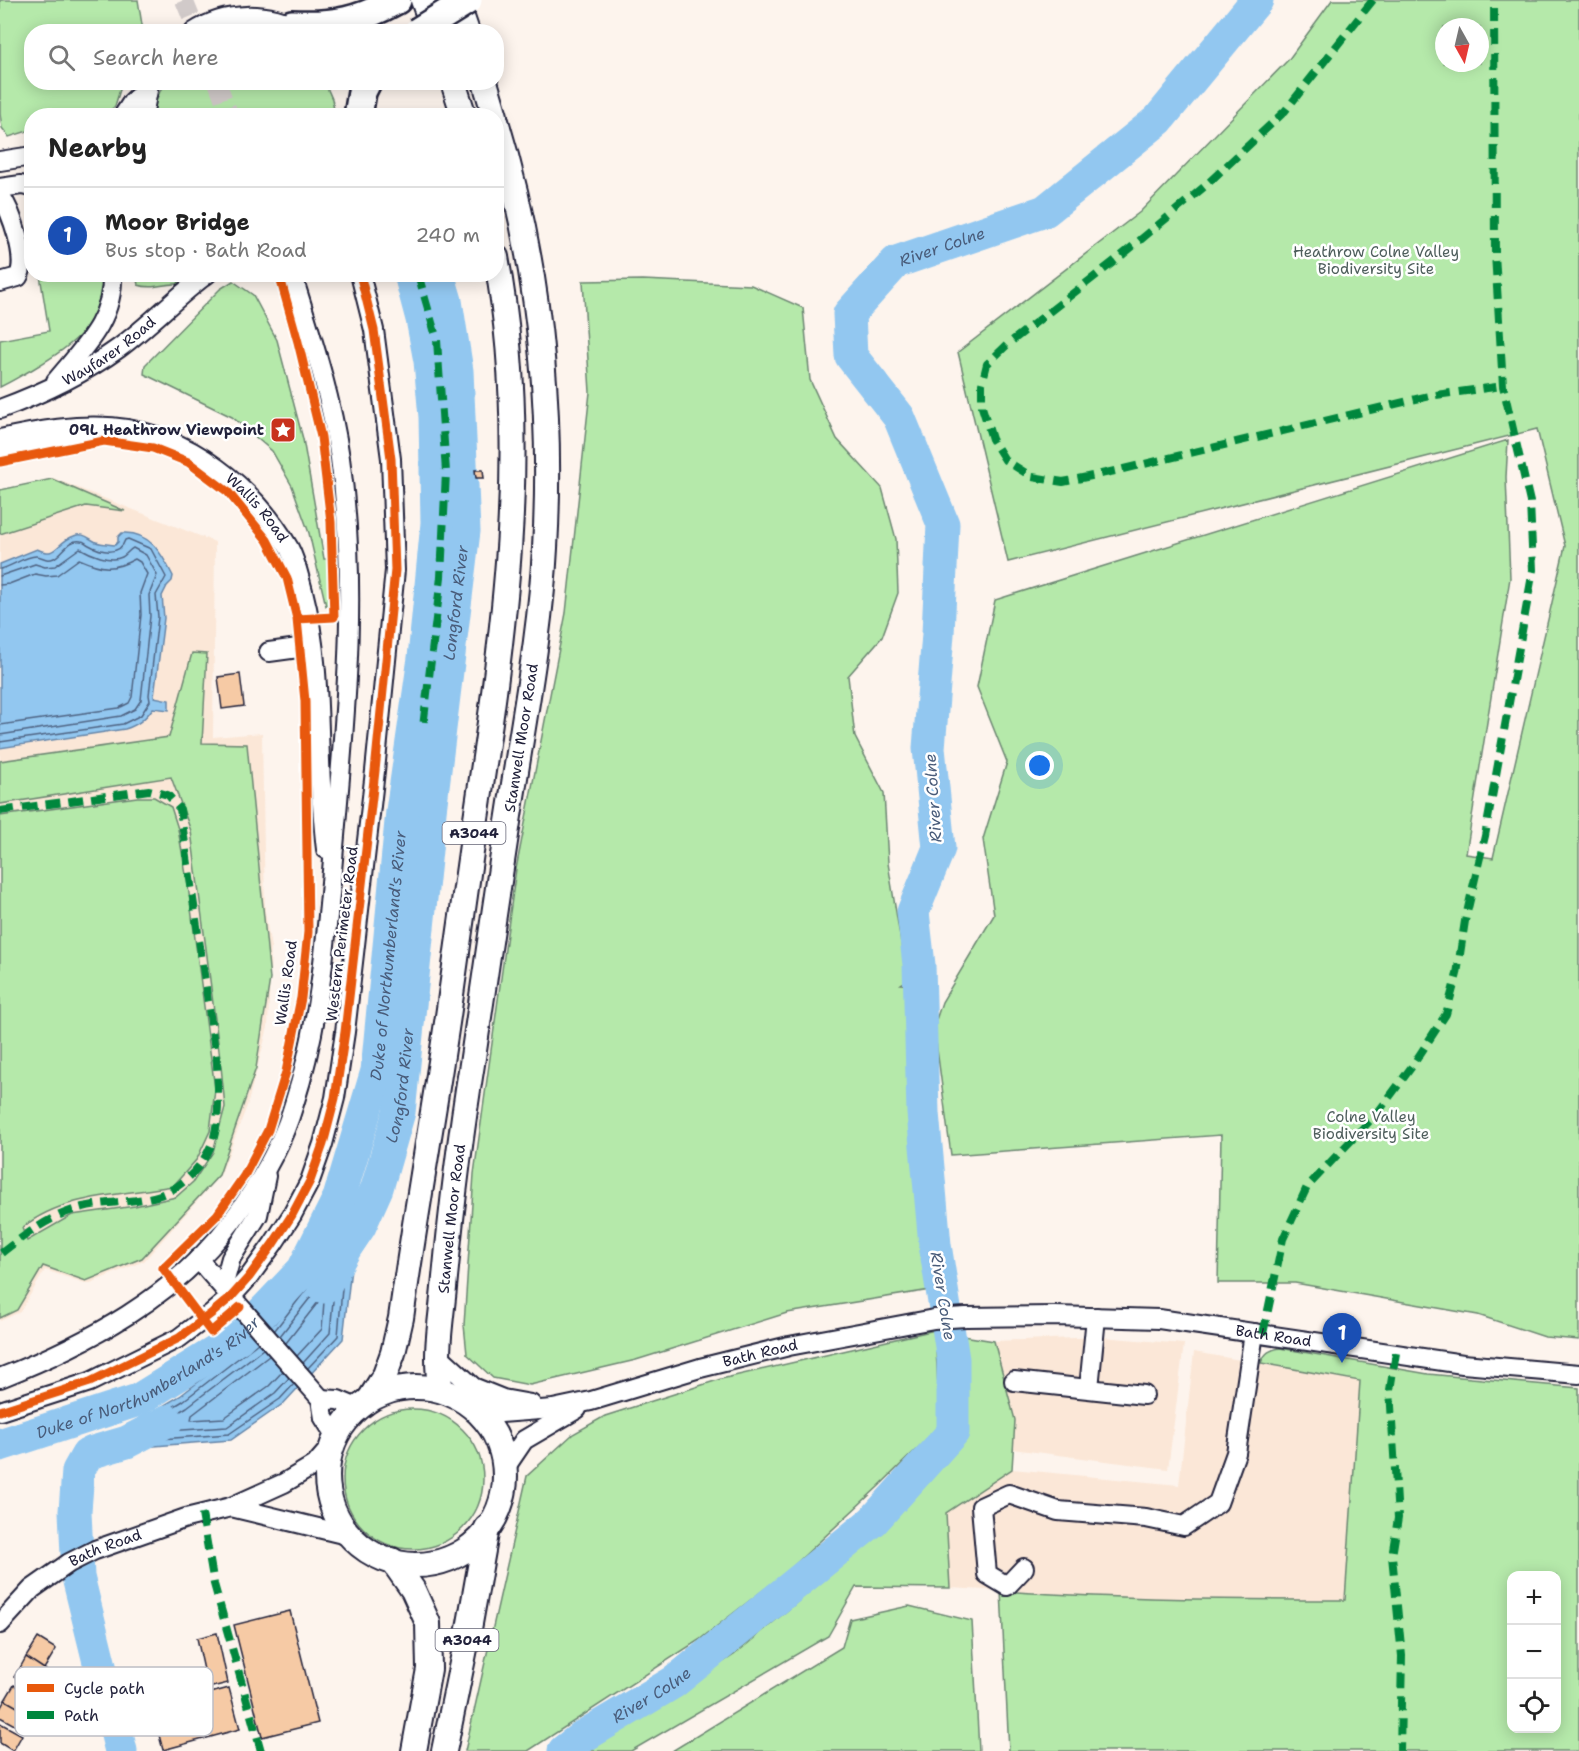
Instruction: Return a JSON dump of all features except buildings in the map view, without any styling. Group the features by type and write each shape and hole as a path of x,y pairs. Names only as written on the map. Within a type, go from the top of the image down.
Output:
{"highway":[{"path":"430,24 468,0"},
{"path":"330,24 359,18 389,5"},
{"path":"359,108 363,90"}],"main road":[{"path":"423,0 432,24"},
{"path":"456,0 464,24"},
{"path":"456,90 461,108"},
{"path":"487,90 493,108"},
{"name":"Stanwell Moor Road","path":"441,1390 437,1373 460,1143 528,695 545,549 546,429 542,367 534,296 516,195 504,151"},
{"name":"Stanwell Moor Road","path":"363,1404 385,1375 401,1318 448,1014 504,617 510,542 513,441 512,387 500,282"},
{"path":"408,1387 441,1390 471,1405 490,1426 500,1447 505,1468 504,1492 488,1528 472,1545 452,1558 433,1564 414,1564 392,1560 373,1552 347,1535 333,1512 327,1487 327,1467 335,1440 363,1404 390,1390 408,1387"},
{"name":"A3044","path":"444,1751 470,1629 488,1528"},
{"name":"A3044","path":"392,1560 413,1590 428,1623 429,1668 414,1751"}],"street":[{"path":"261,0 289,24"},
{"path":"209,24 233,17 253,16 286,24"},
{"path":"128,108 144,90"},
{"path":"144,108 148,90"},
{"path":"352,90 356,108"},
{"path":"0,161 24,157"},
{"path":"0,188 24,186"},
{"path":"0,195 9,209 15,228 22,265 18,277 0,282"},
{"path":"51,388 102,324 111,297 112,282"},
{"name":"Wayfarer Road","path":"0,409 51,388 97,363 118,349 198,282"},
{"name":"Western Perimeter Road","path":"0,1378 94,1336 128,1316 168,1286 218,1239 233,1220 283,1136 310,1049 325,949 350,652 349,539 340,456 324,374 295,282"},
{"name":"Western Perimeter Road","path":"0,1411 90,1382 150,1354 179,1338 231,1297 249,1277 292,1215 310,1181 323,1144 335,1098 345,1032 395,570 392,469 387,418 374,330 361,282"},
{"path":"0,454 77,438 113,426"},
{"name":"Wallis Road","path":"0,439 60,428 113,426 148,433 177,443 230,477 271,521 290,550 306,606 313,646 317,674 323,822 331,883"},
{"path":"269,652 313,646"},
{"name":"Western Perimeter Road","path":"231,1297 231,1258 258,1215 268,1162"},
{"path":"198,1259 320,1397 324,1418 335,1440"},
{"name":"Bath Road","path":"471,1405 501,1413 553,1409 591,1401 700,1368 789,1346 934,1319 966,1317 1159,1319 1462,1364 1579,1374"},
{"path":"1089,1388 1096,1317"},
{"path":"1024,1568 1007,1586 987,1574 981,1507 1009,1494 1058,1511 1146,1518 1184,1526 1218,1503 1236,1453 1254,1333"},
{"path":"439,1356 473,1387 503,1399 553,1409"},
{"path":"1014,1381 1144,1395"},
{"path":"320,1397 363,1404"},
{"name":"Bath Road","path":"505,1468 524,1440 591,1401"},
{"name":"Bath Road","path":"0,1624 33,1589 69,1563 94,1550 186,1518 231,1507 284,1483 315,1464 335,1440"},
{"name":"Bath Road","path":"231,1507 347,1535"}],"shaded area":[{"path":"53,478 215,542 213,737 262,733 265,911 271,948 268,1027 247,1106 221,1174 144,1261 88,1284 45,1270 20,1312 0,1321 0,490"},
{"path":"1102,1337 1184,1344 1168,1469 1012,1449 1015,1420 994,1341"},
{"path":"1194,1352 1360,1381 1345,1600 1164,1600 950,1588 946,1513 1012,1469 1179,1485"}],"green space":[{"path":"0,0 138,0 142,24 24,24 24,90 120,90 113,108 24,108 24,132 9,137 2,128"},
{"path":"1332,0 1579,0 1579,1340 1545,1337 1478,1315 1295,1283 1218,1283 1221,1135 951,1155 934,1026 942,1002 994,915 983,839 1007,762 977,687 995,600 1508,440 1506,477 1510,578 1466,854 1493,858 1565,546 1537,429 1008,562 958,352 1140,212 1289,59"},
{"path":"161,90 328,90 334,108 154,108"},
{"path":"643,280 751,285 803,308 810,380 837,439 882,488 896,539 898,593 882,637 848,676 855,737 884,793 888,863 907,980 901,984 909,985 909,1114 930,1290 787,1313 636,1360 530,1385 493,1378 467,1354 464,1325 474,1174 516,869 566,613 590,392 583,281"},
{"path":"41,282 102,282 103,291 99,306 93,320 83,332 72,343 46,361 0,387 0,340 49,331"},
{"path":"137,282 179,282 178,284 149,287 138,285"},
{"path":"234,282 253,295 277,340 303,439 324,559 328,559 329,606 326,606 309,533 292,486 272,451 232,417 144,374 145,365 220,289"},
{"path":"52,479 125,511 86,506 0,534 0,490"},
{"path":"192,653 207,654 202,743 247,744 270,979 256,1068 219,1175 142,1258 86,1281 43,1266 17,1310 0,1318 0,816 137,797 154,797 171,807 178,829 188,886 215,1089 210,1131 197,1159 173,1186 94,1198 56,1208 22,1228 27,1241 72,1215 135,1206 176,1197 193,1182 213,1152 225,1107 221,1066 191,831 171,777 0,804 0,761 169,737"},
{"path":"935,1330 940,1426 789,1570 699,1640 528,1751 465,1751 527,1476 573,1434 605,1416 721,1379"},
{"path":"957,1335 994,1341 1015,1420 1012,1469 946,1513 950,1588 856,1587 828,1636 631,1751 587,1751 734,1655 839,1567 935,1473 967,1436"},
{"path":"1280,1348 1428,1374 1579,1388 1579,1751 1009,1751 1001,1591 1087,1596 1345,1600 1360,1381 1261,1363 1266,1354"},
{"path":"413,1409 440,1414 463,1429 478,1452 483,1479 478,1506 463,1529 440,1544 413,1549 386,1544 363,1529 348,1506 343,1479 348,1452 363,1429 386,1414"},
{"path":"909,1606 972,1621 979,1751 672,1751 842,1647 850,1619"}],"water":[{"path":"122,533 132,533 148,540 159,552 173,576 162,596 164,618 154,697 169,700 169,710 153,708 141,721 125,729 0,748 0,564 37,549 44,552 53,551 77,535 85,536 98,543 115,545"},
{"path":"336,1242 353,1250 343,1339 284,1403 231,1440 129,1448 122,1430 180,1396 275,1323"}],"waterway":[{"name":"River Colne","path":"564,1751 582,1737 674,1682 873,1521 953,1432 953,1359 935,1245 923,1113 919,965 913,912 939,848 929,748 938,634 943,524 899,417 851,356 849,314 896,262 1045,211 1158,120 1257,0"},
{"name":"Duke of Northumberland's River","path":"0,1445 138,1400 238,1338 303,1270 339,1198 377,1071 402,811 424,658 437,523 435,417 430,361 412,282"},
{"name":"Longford River","path":"324,1287 360,1226 377,1188 399,1112 430,811 464,531 457,371 446,301 440,282"},
{"name":"Longford River","path":"100,1667 78,1577 75,1511 78,1471 87,1455 127,1442 167,1421"},
{"name":"Longford River","path":"117,1736 121,1751"}],"tunnel":[{"path":"184,0 194,24"},
{"path":"220,90 227,108"}],"marked path":[{"path":"1373,0 1285,111 1204,187 1121,256 1008,344 987,364 982,384 982,407 992,439 1005,460 1032,477 1063,482 1429,396 1503,386"},
{"path":"1263,1334 1283,1239 1307,1187 1379,1111 1413,1065 1446,1014 1457,974 1465,921 1485,836 1533,570 1530,502 1503,386 1495,254 1494,0"},
{"path":"420,282 437,340 446,472 441,577 423,727"},
{"path":"0,811 149,790 168,795 180,809 217,1064 218,1100 216,1128 211,1146 200,1164 178,1186 151,1198 92,1205 71,1210 39,1226 0,1254"},
{"path":"1396,1353 1390,1390 1398,1518 1392,1556 1402,1656 1400,1751"},
{"path":"202,1514 214,1584 261,1751"}],"cycle path":[{"path":"281,282 321,437 331,522 334,617 297,619"},
{"path":"0,1411 90,1382 179,1338 212,1313 249,1277 273,1244 310,1181 323,1144 335,1098 345,1032 395,570 391,459 374,330 362,282"},
{"path":"0,462 104,441 153,448 188,462 228,492 267,540 287,578 297,619 305,701 308,932 301,998 286,1072 268,1130 244,1176 217,1215 163,1268 211,1332 240,1307"}],"place":[{"name":"09L Heathrow Viewpoint","path":"283,430"},
{"name":"Moor Bridge","path":"1342,1363"}],"park label":[{"name":"Heathrow Colne Valley Biodiversity Site","path":"1376,260"},
{"name":"Colne Valley Biodiversity Site","path":"1371,1126"}]}
